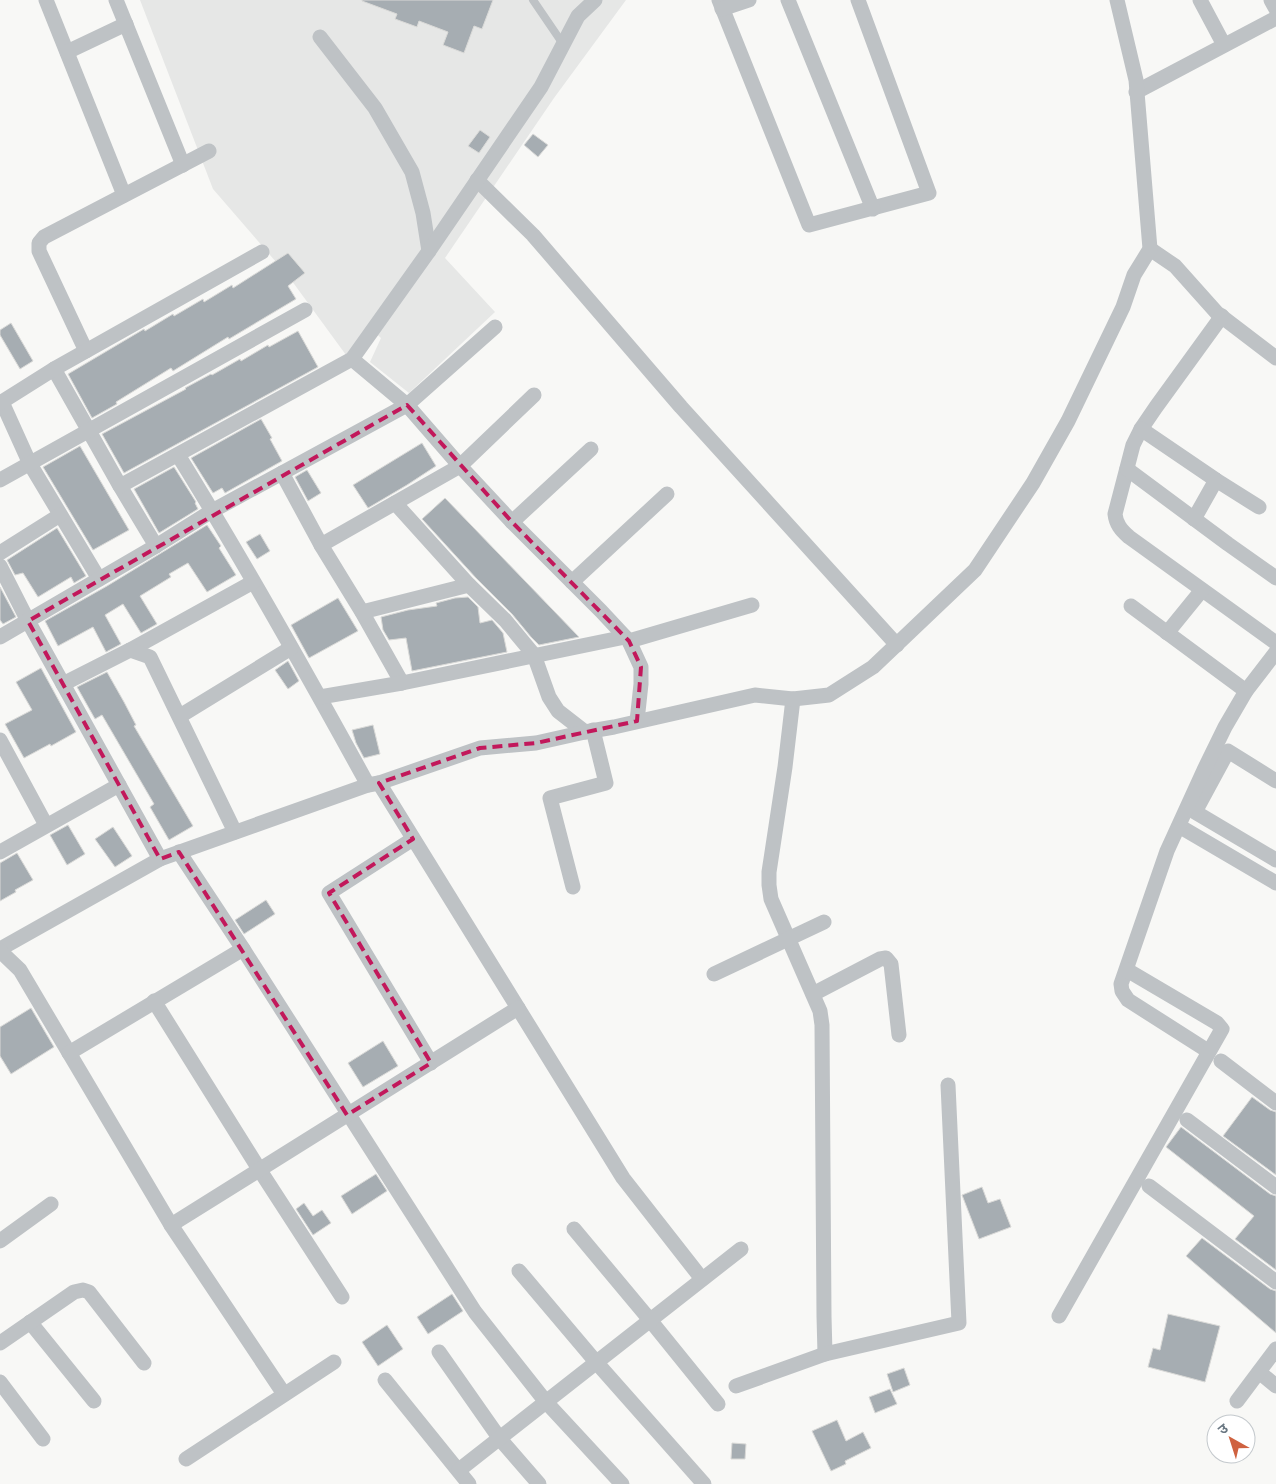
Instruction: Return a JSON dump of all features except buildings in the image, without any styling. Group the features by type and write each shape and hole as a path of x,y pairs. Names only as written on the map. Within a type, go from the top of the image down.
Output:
{"street":[{"path":"46,0 124,196"},
{"path":"116,0 183,165"},
{"path":"120,486 352,360 541,87 578,16 595,0"},
{"path":"749,0 720,5 809,224 929,193 858,0"},
{"path":"788,0 873,209"},
{"path":"284,1394 171,1225 20,970 0,950 160,859 480,748 536,742 614,727 755,695 793,699 829,695 873,667 975,570 1033,483 1068,421 1124,307 1134,276 1150,249 1136,80 1117,0"},
{"path":"1200,0 1224,45"},
{"path":"1271,0 1276,10"},
{"path":"1136,92 1276,18"},
{"path":"67,52 126,24"},
{"path":"320,37 375,108 412,172 429,250"},
{"path":"86,351 39,252 39,243 44,237 209,152"},
{"path":"477,180 533,235 682,406 897,645"},
{"path":"1150,249 1175,266 1222,316 1276,358"},
{"path":"99,579 30,464 1,402 54,369 262,252"},
{"path":"0,480 305,310"},
{"path":"1222,316 1133,444 1115,514 1116,522 1129,537 1276,643"},
{"path":"0,637 212,511 407,405 494,327"},
{"path":"352,360 407,405 512,522 627,639 641,667 637,721"},
{"path":"54,369 156,546"},
{"path":"321,545 460,466 534,395"},
{"path":"1142,429 1259,507"},
{"path":"512,522 592,449"},
{"path":"178,455 320,698 373,784 413,839 623,1178 702,1279"},
{"path":"1127,469 1276,578"},
{"path":"282,473 321,545 402,683"},
{"path":"1194,518 1216,480"},
{"path":"572,582 667,494"},
{"path":"395,503 469,585 505,620 534,656 549,697 558,711 589,731 606,784 550,798 574,887"},
{"path":"0,553 60,515"},
{"path":"0,566 160,859"},
{"path":"63,684 130,650 253,582"},
{"path":"362,612 469,585"},
{"path":"1167,633 1202,590"},
{"path":"320,698 627,639 752,605"},
{"path":"1131,606 1246,691"},
{"path":"180,716 291,648"},
{"path":"130,650 150,657 235,832"},
{"path":"1208,1051 1128,1000 1122,991 1121,984 1167,851 1225,727 1246,691 1276,652"},
{"path":"793,699 786,768 769,872 769,885 771,900 820,1011 822,1025 825,1354"},
{"path":"0,740 46,825"},
{"path":"1276,781 1228,751 1195,812 1276,860"},
{"path":"0,852 119,785"},
{"path":"1179,826 1276,883"},
{"path":"413,839 328,894 431,1063"},
{"path":"178,852 243,949 474,1312 546,1402 622,1484"},
{"path":"714,974 824,922"},
{"path":"69,1052 243,949"},
{"path":"813,994 880,959 886,958 891,964 898,1035"},
{"path":"1059,1316 1222,1029 1127,970"},
{"path":"154,1001 342,1297"},
{"path":"171,1225 518,1008"},
{"path":"1221,1062 1276,1103"},
{"path":"736,1386 825,1354 959,1323 948,1085"},
{"path":"1187,1120 1276,1187"},
{"path":"1149,1186 1276,1282"},
{"path":"0,1241 51,1204"},
{"path":"574,1228 718,1404"},
{"path":"459,1470 741,1248"},
{"path":"520,1272 596,1362 704,1484"},
{"path":"0,1343 74,1292 83,1290 89,1292 144,1363"},
{"path":"30,1322 94,1401"},
{"path":"1237,1401 1276,1349"},
{"path":"439,1352 500,1438 539,1484"},
{"path":"186,1459 334,1362"},
{"path":"1259,1372 1276,1386"},
{"path":"385,1380 470,1484"},
{"path":"0,1382 43,1439"}],"lane":[{"path":"533,0 563,44"}],"highlighted area":[{"path":"407,405 512,522 629,641 641,667 637,721 536,743 480,748 379,783 413,839 329,893 431,1063 347,1115 179,852 160,859 28,621"}],"shaded area":[{"path":"140,0 626,0 554,98 445,258 495,312 409,393 370,362 381,338 370,328 346,355 289,277 213,189"}]}
